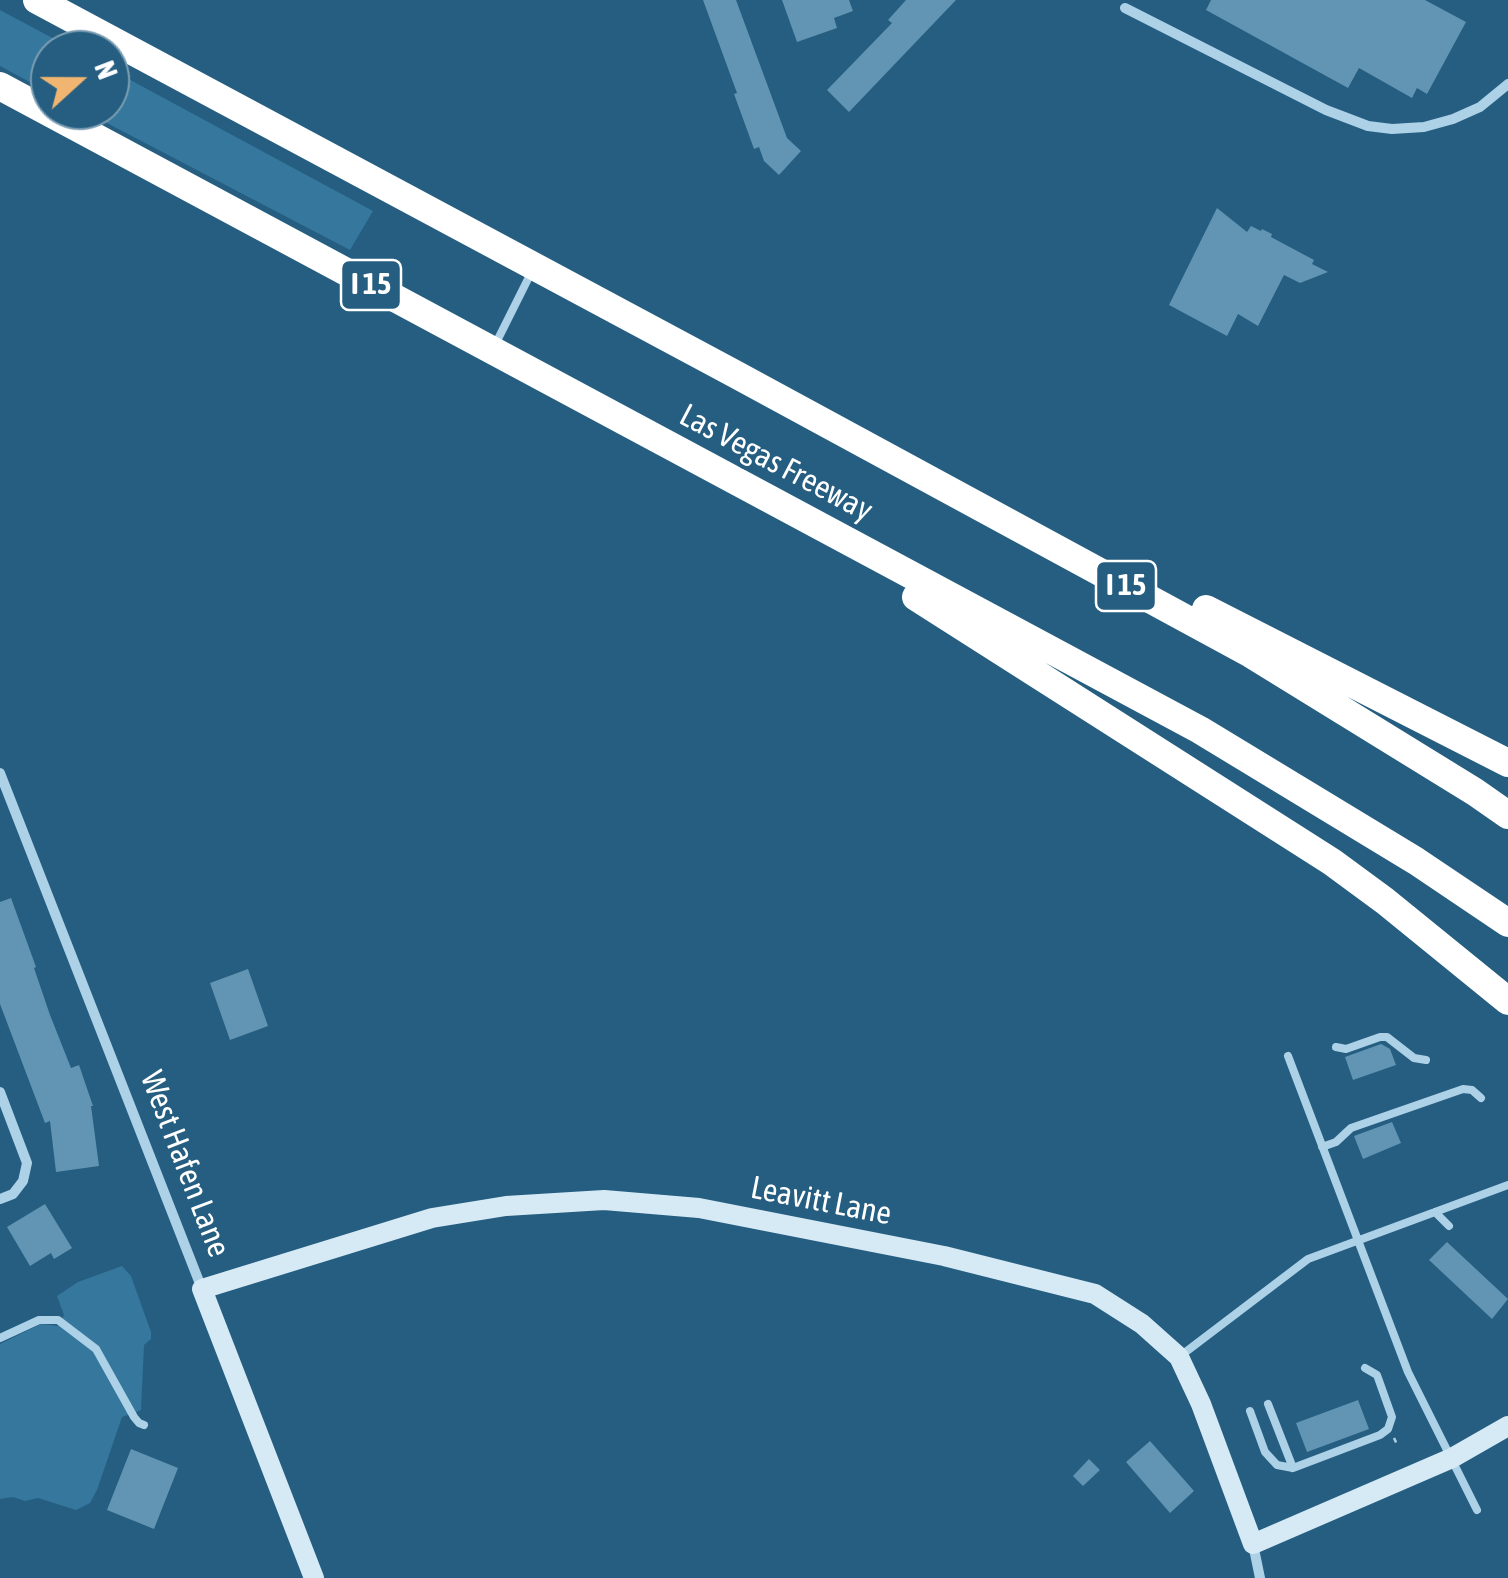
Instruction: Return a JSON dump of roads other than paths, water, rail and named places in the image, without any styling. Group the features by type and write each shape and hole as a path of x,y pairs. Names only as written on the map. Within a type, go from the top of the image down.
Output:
{"highway":[{"name":"Las Vegas Freeway","path":"37,0 1251,654 1508,816"},
{"name":"Las Vegas Freeway","path":"0,86 1200,730 1416,861 1508,923"},
{"path":"735,374 1508,763"},
{"path":"742,485 1287,831 1384,901 1508,1001"}],"main road":[{"name":"Leavitt Lane","path":"202,1289 432,1218 506,1206 604,1200 699,1208 944,1256 1095,1294 1142,1324 1178,1357 1201,1404 1253,1544"},
{"name":"West Hafen Lane","path":"202,1289 314,1578"},
{"path":"1253,1544 1452,1458 1508,1426"}],"street":[{"path":"1125,8 1326,110 1368,126 1424,127 1453,119 1480,107 1508,84"},
{"name":"West Hafen Lane","path":"0,772 202,1289"},
{"path":"0,1092 27,1163 23,1181 13,1194 0,1199"},
{"name":"Leavitt Lane","path":"1253,1544 1260,1578"}],"lane":[{"path":"492,350 534,267"},
{"path":"1336,1046 1346,1049 1387,1038 1414,1058 1426,1060"},
{"path":"1288,1056 1408,1372 1478,1510"},
{"path":"1322,1147 1336,1142 1351,1128 1463,1089 1472,1090 1481,1098"},
{"path":"1178,1357 1308,1259 1508,1185"},
{"path":"1435,1212 1450,1226"},
{"path":"0,1338 39,1320 58,1320 96,1349 138,1423 144,1425"},
{"path":"1250,1411 1265,1452 1277,1465 1293,1468 1380,1436 1388,1429 1392,1417 1377,1375 1365,1368"},
{"path":"1268,1404 1293,1468"}]}
